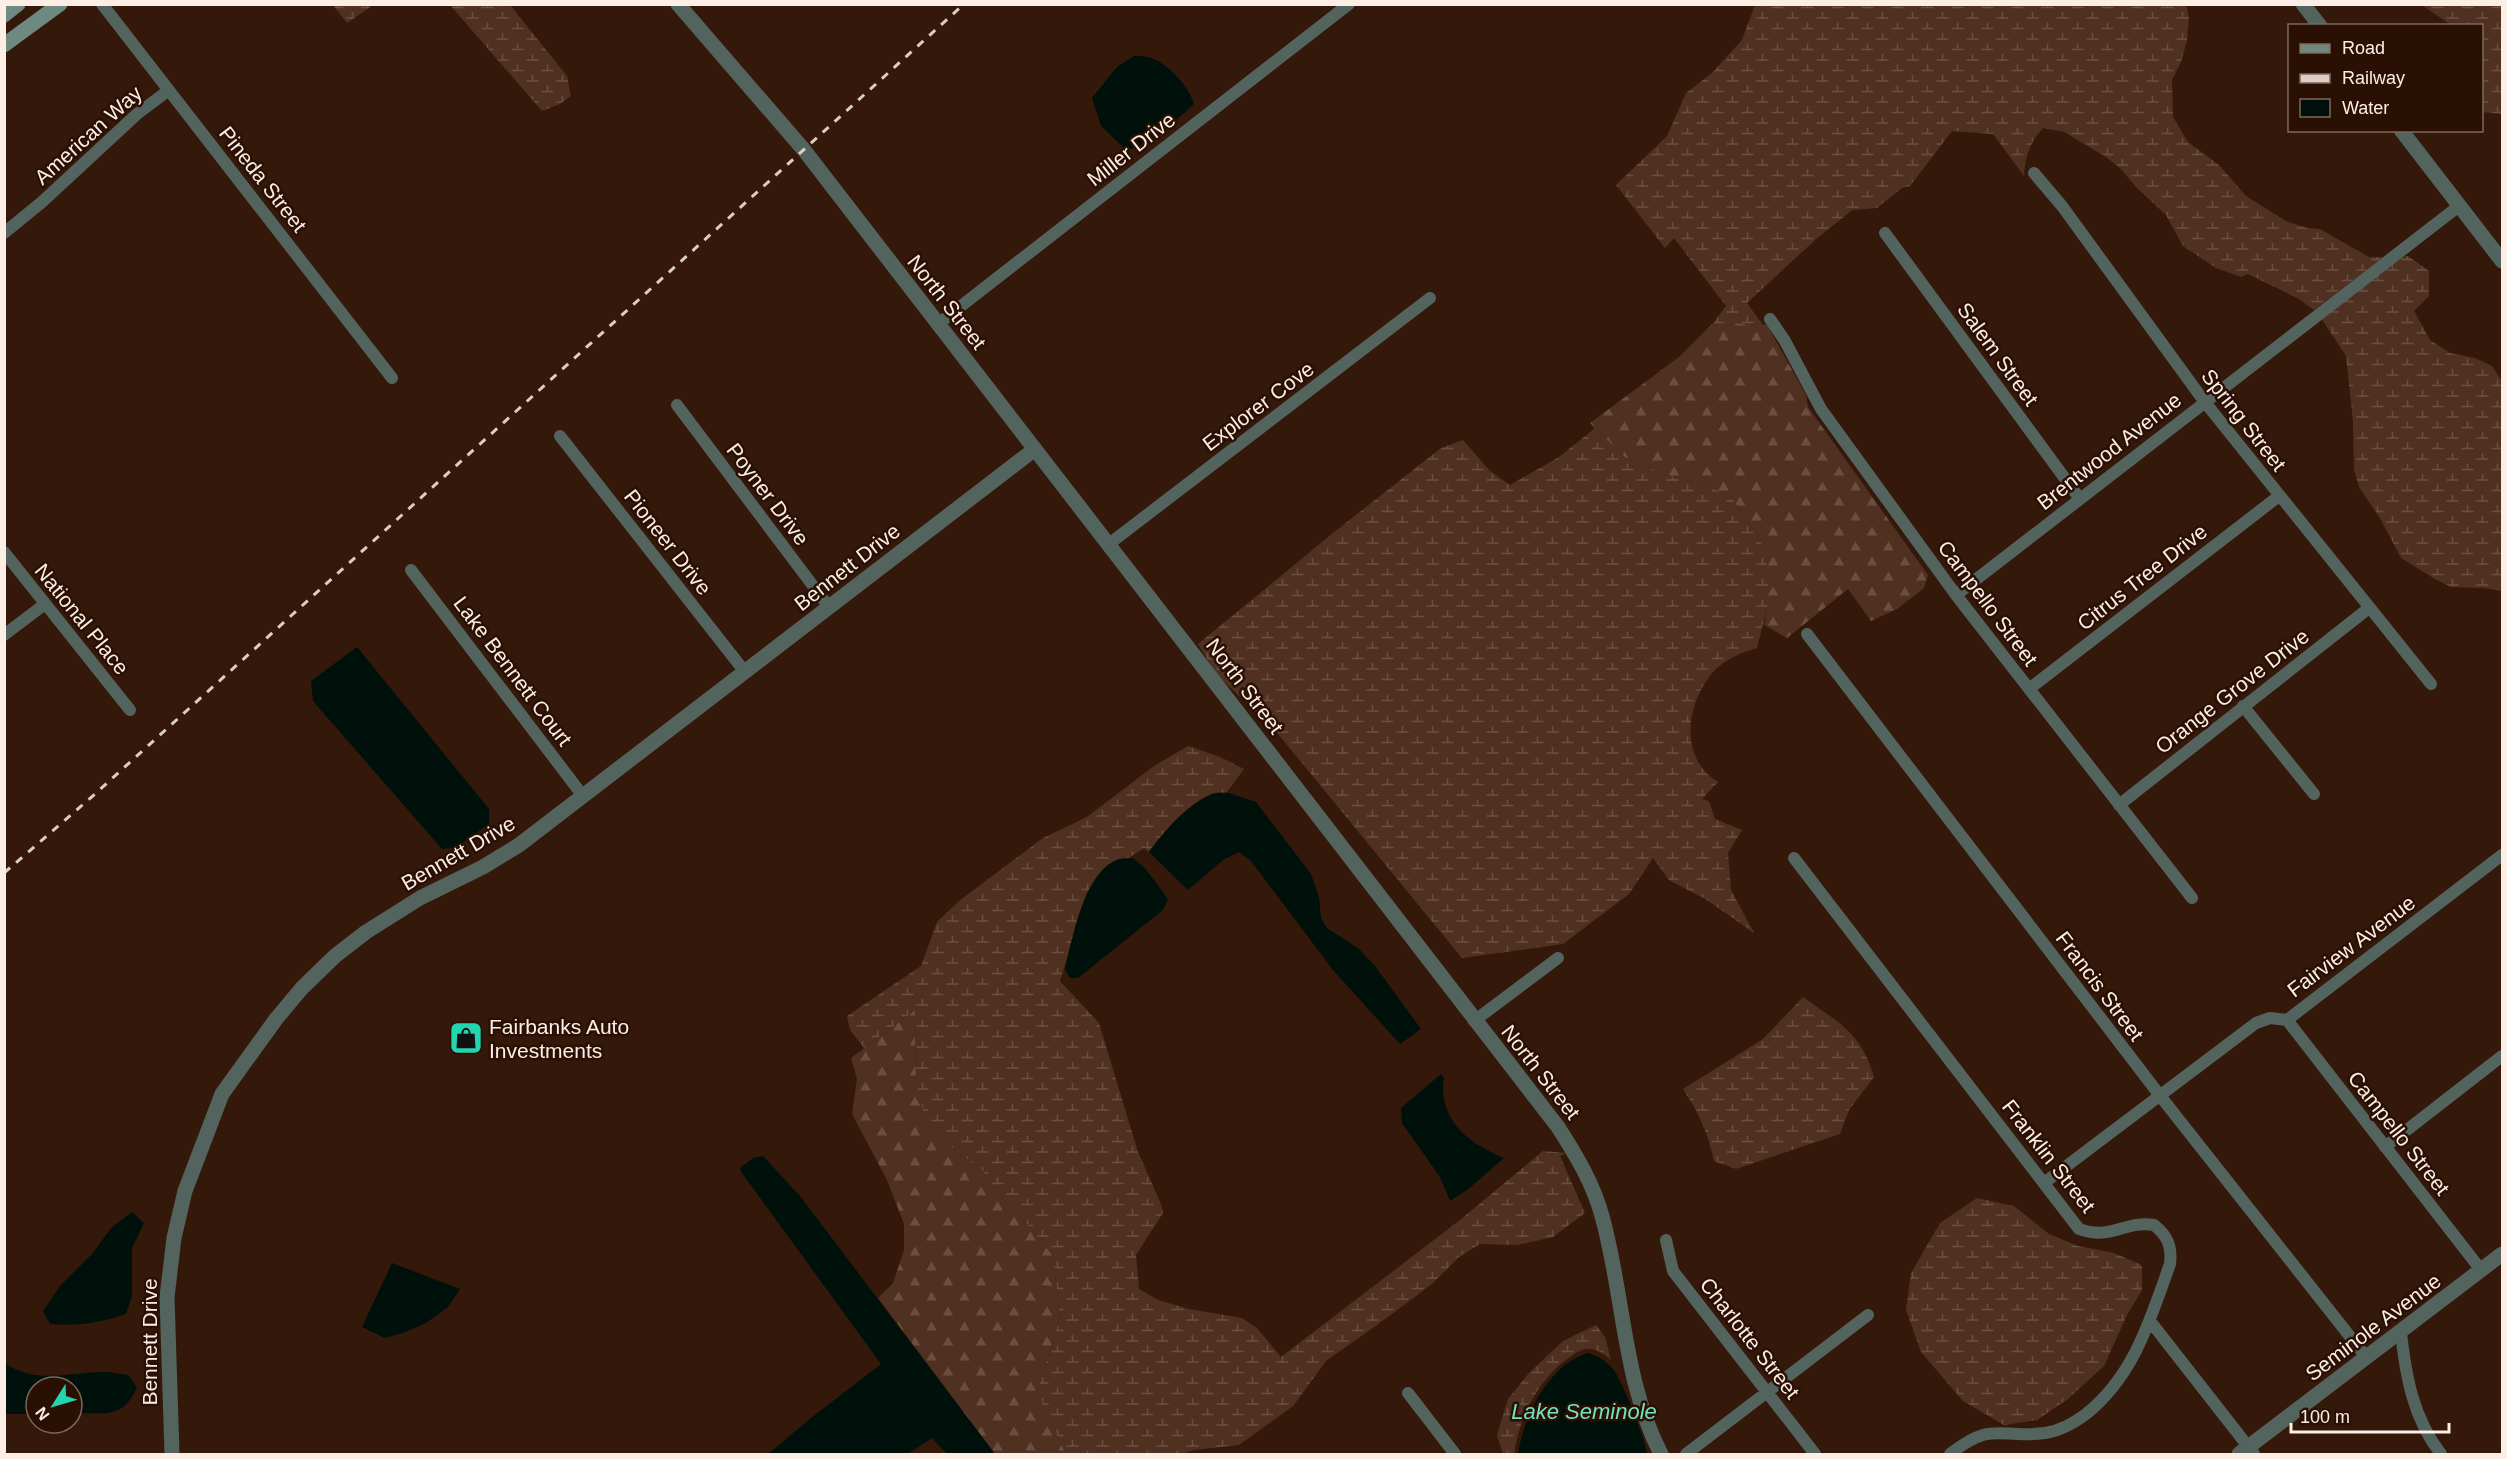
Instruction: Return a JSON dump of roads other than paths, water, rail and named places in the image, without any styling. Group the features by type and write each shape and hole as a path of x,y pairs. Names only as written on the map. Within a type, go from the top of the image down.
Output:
{"main road":[{"path":"4,15 18,4"},
{"path":"4,45 60,4"}],"street":[{"name":"Pineda Street","path":"102,4 392,378"},
{"name":"North Street","path":"678,4 804,150 1558,1127 1593,1188 1610,1251 1633,1372 1644,1412 1661,1455"},
{"name":"Miller Drive","path":"938,324 1349,4"},
{"path":"2303,4 2318,24"},
{"name":"American Way","path":"4,233 42,202 137,114 169,90"},
{"path":"2403,132 2502,261"},
{"name":"Spring Street","path":"2034,173 2062,206 2204,402 2431,684"},
{"name":"Brentwood Avenue","path":"1956,595 2459,206"},
{"name":"Salem Street","path":"1885,233 2080,499"},
{"name":"Explorer Cove","path":"1109,544 1430,298"},
{"name":"Campello Street","path":"1770,319 1785,341 1821,409 1956,595 2192,898"},
{"name":"Poyner Drive","path":"677,405 829,607"},
{"name":"Pioneer Drive","path":"560,436 745,672"},
{"name":"Bennett Drive","path":"172,1455 167,1297 174,1238 184,1191 222,1094 276,1019 302,988 335,956 366,932 420,898 483,867 519,845 1035,449"},
{"name":"Citrus Tree Drive","path":"2029,689 2279,496"},
{"name":"National Place","path":"4,552 130,710"},
{"name":"Lake Bennett Court","path":"411,570 583,796"},
{"path":"4,635 45,604"},
{"name":"Orange Grove Drive","path":"2119,805 2369,608"},
{"name":"Francis Street","path":"1807,634 2161,1097 2367,1358"},
{"path":"2243,706 2314,794"},
{"name":"Fairview Avenue","path":"2044,1183 2161,1097 2256,1023 2270,1018 2287,1020 2502,855"},
{"name":"Franklin Street","path":"1794,858 2079,1229 2092,1234 2104,1234 2146,1223 2154,1225 2168,1239 2171,1252 2170,1264 2139,1347 2124,1374 2096,1406 2079,1420 2060,1430 2044,1433 1987,1433 1970,1439 1950,1455"},
{"path":"1474,1021 1558,958"},
{"name":"Campello Street","path":"2287,1020 2481,1270"},
{"path":"2385,1147 2502,1056"},
{"name":"Charlotte Street","path":"1666,1240 1672,1271 1815,1455"},
{"name":"Seminole Avenue","path":"2247,1452 2502,1254"},
{"path":"1686,1455 1868,1315"},
{"path":"2150,1321 2247,1452"},
{"path":"2401,1333 2407,1382 2418,1415 2441,1455"},
{"path":"1408,1393 1455,1455"}],"water":[{"path":"1134,56 1155,59 1169,69 1187,90 1194,104 1154,138 1126,150 1101,126 1092,98 1117,67"},
{"path":"357,647 489,809 489,824 455,848 442,849 313,701 311,681"},
{"path":"1229,793 1256,802 1311,874 1319,897 1321,918 1327,928 1359,949 1375,966 1421,1029 1400,1044 1333,970 1251,861 1239,852 1223,860 1188,890 1149,852 1169,827 1192,806 1212,794"},
{"path":"1133,858 1145,868 1168,899 1163,910 1078,978 1070,978 1065,969 1076,923 1089,891 1107,866 1119,859"},
{"path":"1441,1074 1444,1078 1443,1093 1446,1106 1458,1128 1479,1145 1504,1158 1467,1190 1450,1201 1440,1177 1402,1123 1401,1108"},
{"path":"763,1156 800,1196 995,1454 947,1454 932,1438 908,1454 768,1454 881,1364 742,1173 740,1168 753,1158"},
{"path":"132,1212 144,1223 132,1248 132,1296 126,1314 89,1323 50,1324 43,1311 60,1286 92,1254 111,1228"},
{"path":"392,1263 460,1289 448,1307 426,1323 385,1338 362,1327"},
{"name":"Lake Seminole","path":"1588,1353 1604,1361 1616,1374 1638,1424 1647,1454 1518,1454 1526,1424 1540,1394 1561,1368"},
{"path":"5,1363 16,1370 34,1375 24,1375 24,1414 5,1414"},
{"path":"104,1372 128,1375 137,1387 132,1398 119,1410 84,1414 84,1375 66,1375"}],"railway":[{"path":"4,873 95,794 964,4"}],"place":[{"name":"Fairbanks Auto Investments","path":"466,1038"}]}
